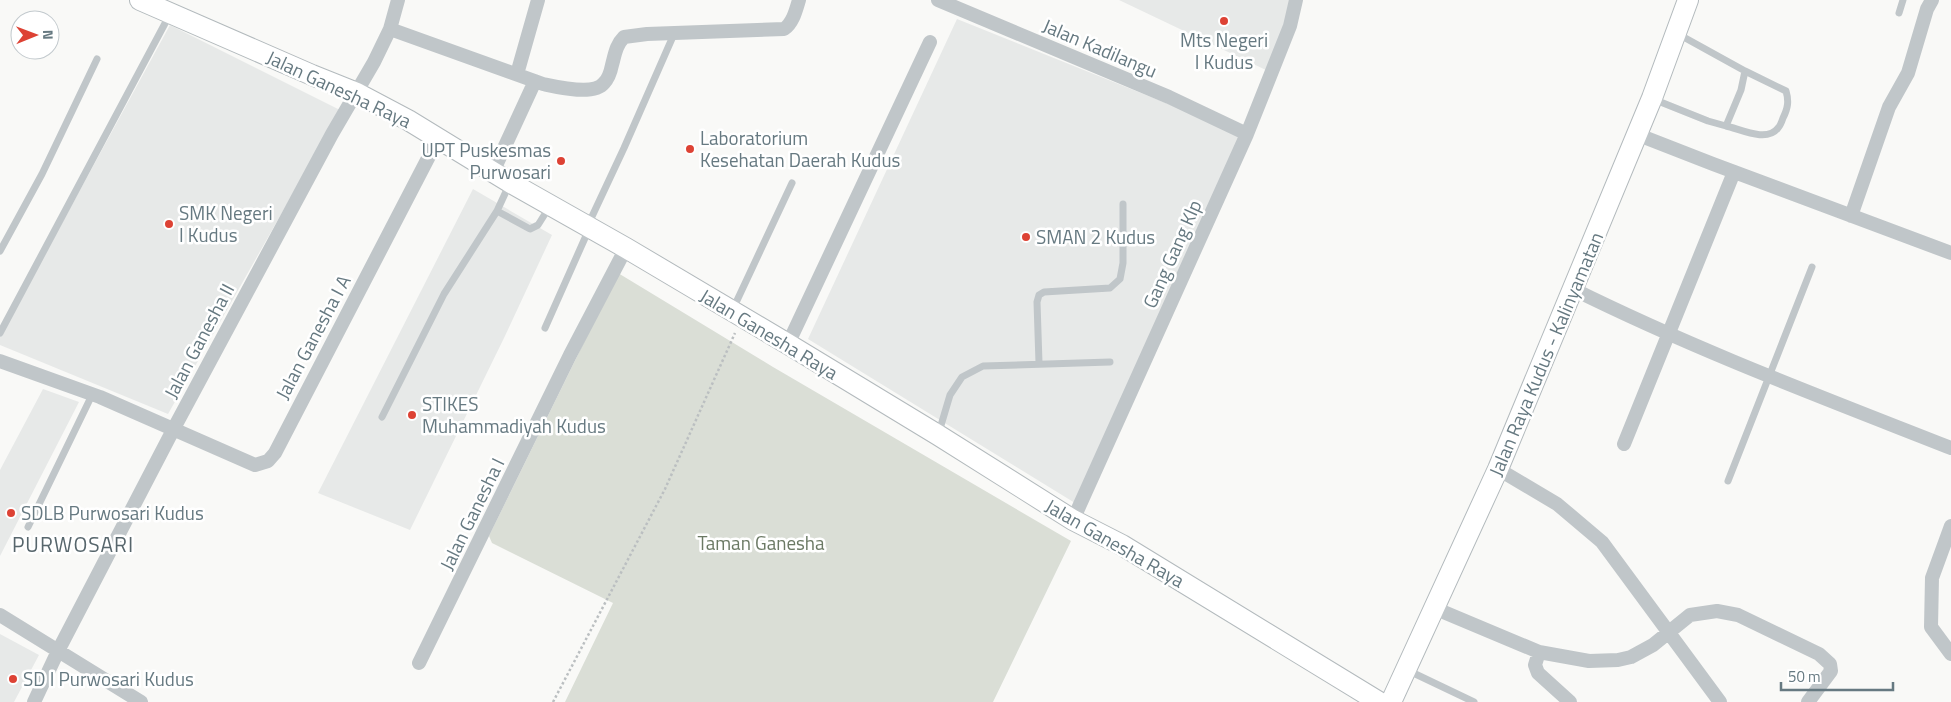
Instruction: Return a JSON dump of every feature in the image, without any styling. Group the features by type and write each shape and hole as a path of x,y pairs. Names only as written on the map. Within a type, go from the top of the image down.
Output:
{"street":[{"name":"Jalan Ganesha Raya","path":"140,0 312,76 357,93 408,120 550,206 626,248 788,344 1073,520 1122,545 1379,702"},
{"name":"Jalan Ganesha II","path":"34,702 58,651 173,430 332,134 357,93 390,29 398,0"},
{"path":"517,74 538,0"},
{"path":"390,29 535,81 563,88 581,89 598,87 604,84 608,77 615,50 624,37 647,34 784,29 789,26 792,20 798,0"},
{"name":"Jalan Kadilangu","path":"938,0 1169,98 1247,134"},
{"name":"Jalan Raya Kudus - Kalinyamatan","path":"1391,702 1498,469 1652,98 1688,0"},
{"path":"1851,216 1889,107 1908,73 1927,9 1932,0"},
{"name":"Gang Gang Klp","path":"1073,520 1247,134 1290,26 1294,5"},
{"path":"788,344 930,42"},
{"path":"493,172 535,81"},
{"path":"1636,134 1951,253"},
{"name":"Jalan Ganesha I A","path":"0,361 92,394 255,465 268,461 274,453 438,139"},
{"path":"1624,444 1734,172"},
{"name":"Jalan Ganesha I","path":"419,662 570,355 626,248"},
{"path":"1573,289 1668,335 1951,448"},
{"path":"1498,469 1557,504 1602,542 1632,580 1667,632 1720,702"},
{"path":"1951,526 1932,578 1931,627 1951,654"},
{"path":"1434,608 1539,652 1589,661 1618,660 1642,652 1690,615 1717,611 1738,614 1819,654 1830,664 1831,671 1808,702"},
{"path":"0,616 141,702"},
{"path":"1539,652 1536,665 1538,673 1570,702"}],"lane":[{"path":"1899,13 1903,0"},
{"path":"0,333 170,14"},
{"path":"1652,98 1708,121 1763,136 1772,134 1778,129 1788,109 1789,100 1786,91 1675,33"},
{"path":"545,328 674,34"},
{"path":"0,251 42,174 97,59"},
{"path":"1726,126 1741,90 1745,71"},
{"path":"382,417 444,294 497,211 511,183"},
{"path":"737,315 792,183"},
{"path":"1038,364 1037,302 1039,296 1044,292 1110,288 1120,279 1123,204"},
{"path":"497,211 530,229 538,226 550,206"},
{"path":"1728,481 1812,267"},
{"path":"938,435 950,395 962,377 983,366 1110,362"},
{"path":"28,527 92,394"},
{"path":"1406,670 1474,702"}],"path":[{"path":"553,702 664,489 737,315"}],"shaded area":[{"name":"Mts Negeri I Kudus","path":"1119,0 1293,0 1268,71"},
{"name":"SMAN 2 Kudus","path":"957,19 1243,134 1075,503 808,339"},
{"name":"SMK Negeri I Kudus","path":"170,25 340,110 168,414 0,345 0,337"},
{"name":"STIKES Muhammadiyah Kudus","path":"473,189 552,235 410,530 318,493"},
{"name":"SDLB Purwosari Kudus","path":"43,389 79,402 0,556 0,470"},
{"name":"SD I Purwosari Kudus","path":"0,634 39,655 14,702 0,702"}],"green space":[{"name":"Taman Ganesha","path":"618,273 773,367 1071,541 993,702 565,702 613,603 492,543 489,536"}],"place":[{"name":"Mts Negeri I Kudus","path":"1224,21"},
{"name":"Laboratorium Kesehatan Daerah Kudus","path":"690,149"},
{"name":"UPT Puskesmas Purwosari","path":"561,161"},
{"name":"SMK Negeri I Kudus","path":"169,224"},
{"name":"SMAN 2 Kudus","path":"1026,237"},
{"name":"STIKES Muhammadiyah Kudus","path":"412,415"},
{"name":"SDLB Purwosari Kudus","path":"11,513"},
{"name":"SD I Purwosari Kudus","path":"13,679"}],"district":[{"name":"PURWOSARI","path":"73,545"}]}
